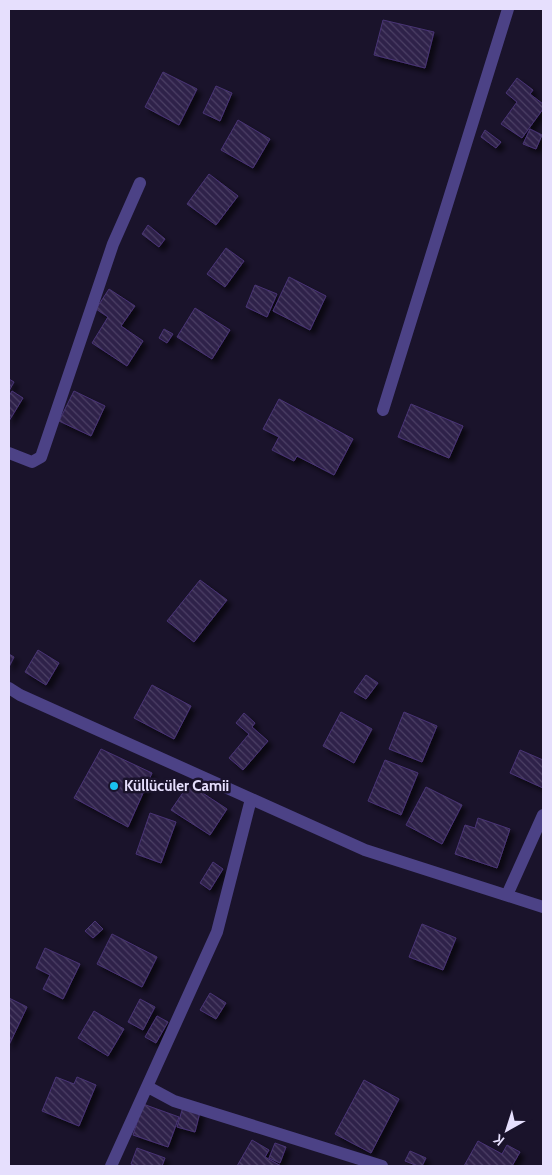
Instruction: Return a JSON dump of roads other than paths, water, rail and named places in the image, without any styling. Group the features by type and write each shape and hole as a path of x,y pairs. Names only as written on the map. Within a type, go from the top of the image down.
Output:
{"street":[{"path":"383,410 508,9"},
{"path":"9,453 32,462 41,457 112,244 140,183"},
{"path":"9,688 20,695 365,850 543,907"},
{"path":"112,1166 217,932 251,799"},
{"path":"507,895 543,815"},
{"path":"148,1087 174,1101 382,1166"}],"place":[{"name":"Küllücüler Camii","path":"114,786"}]}
